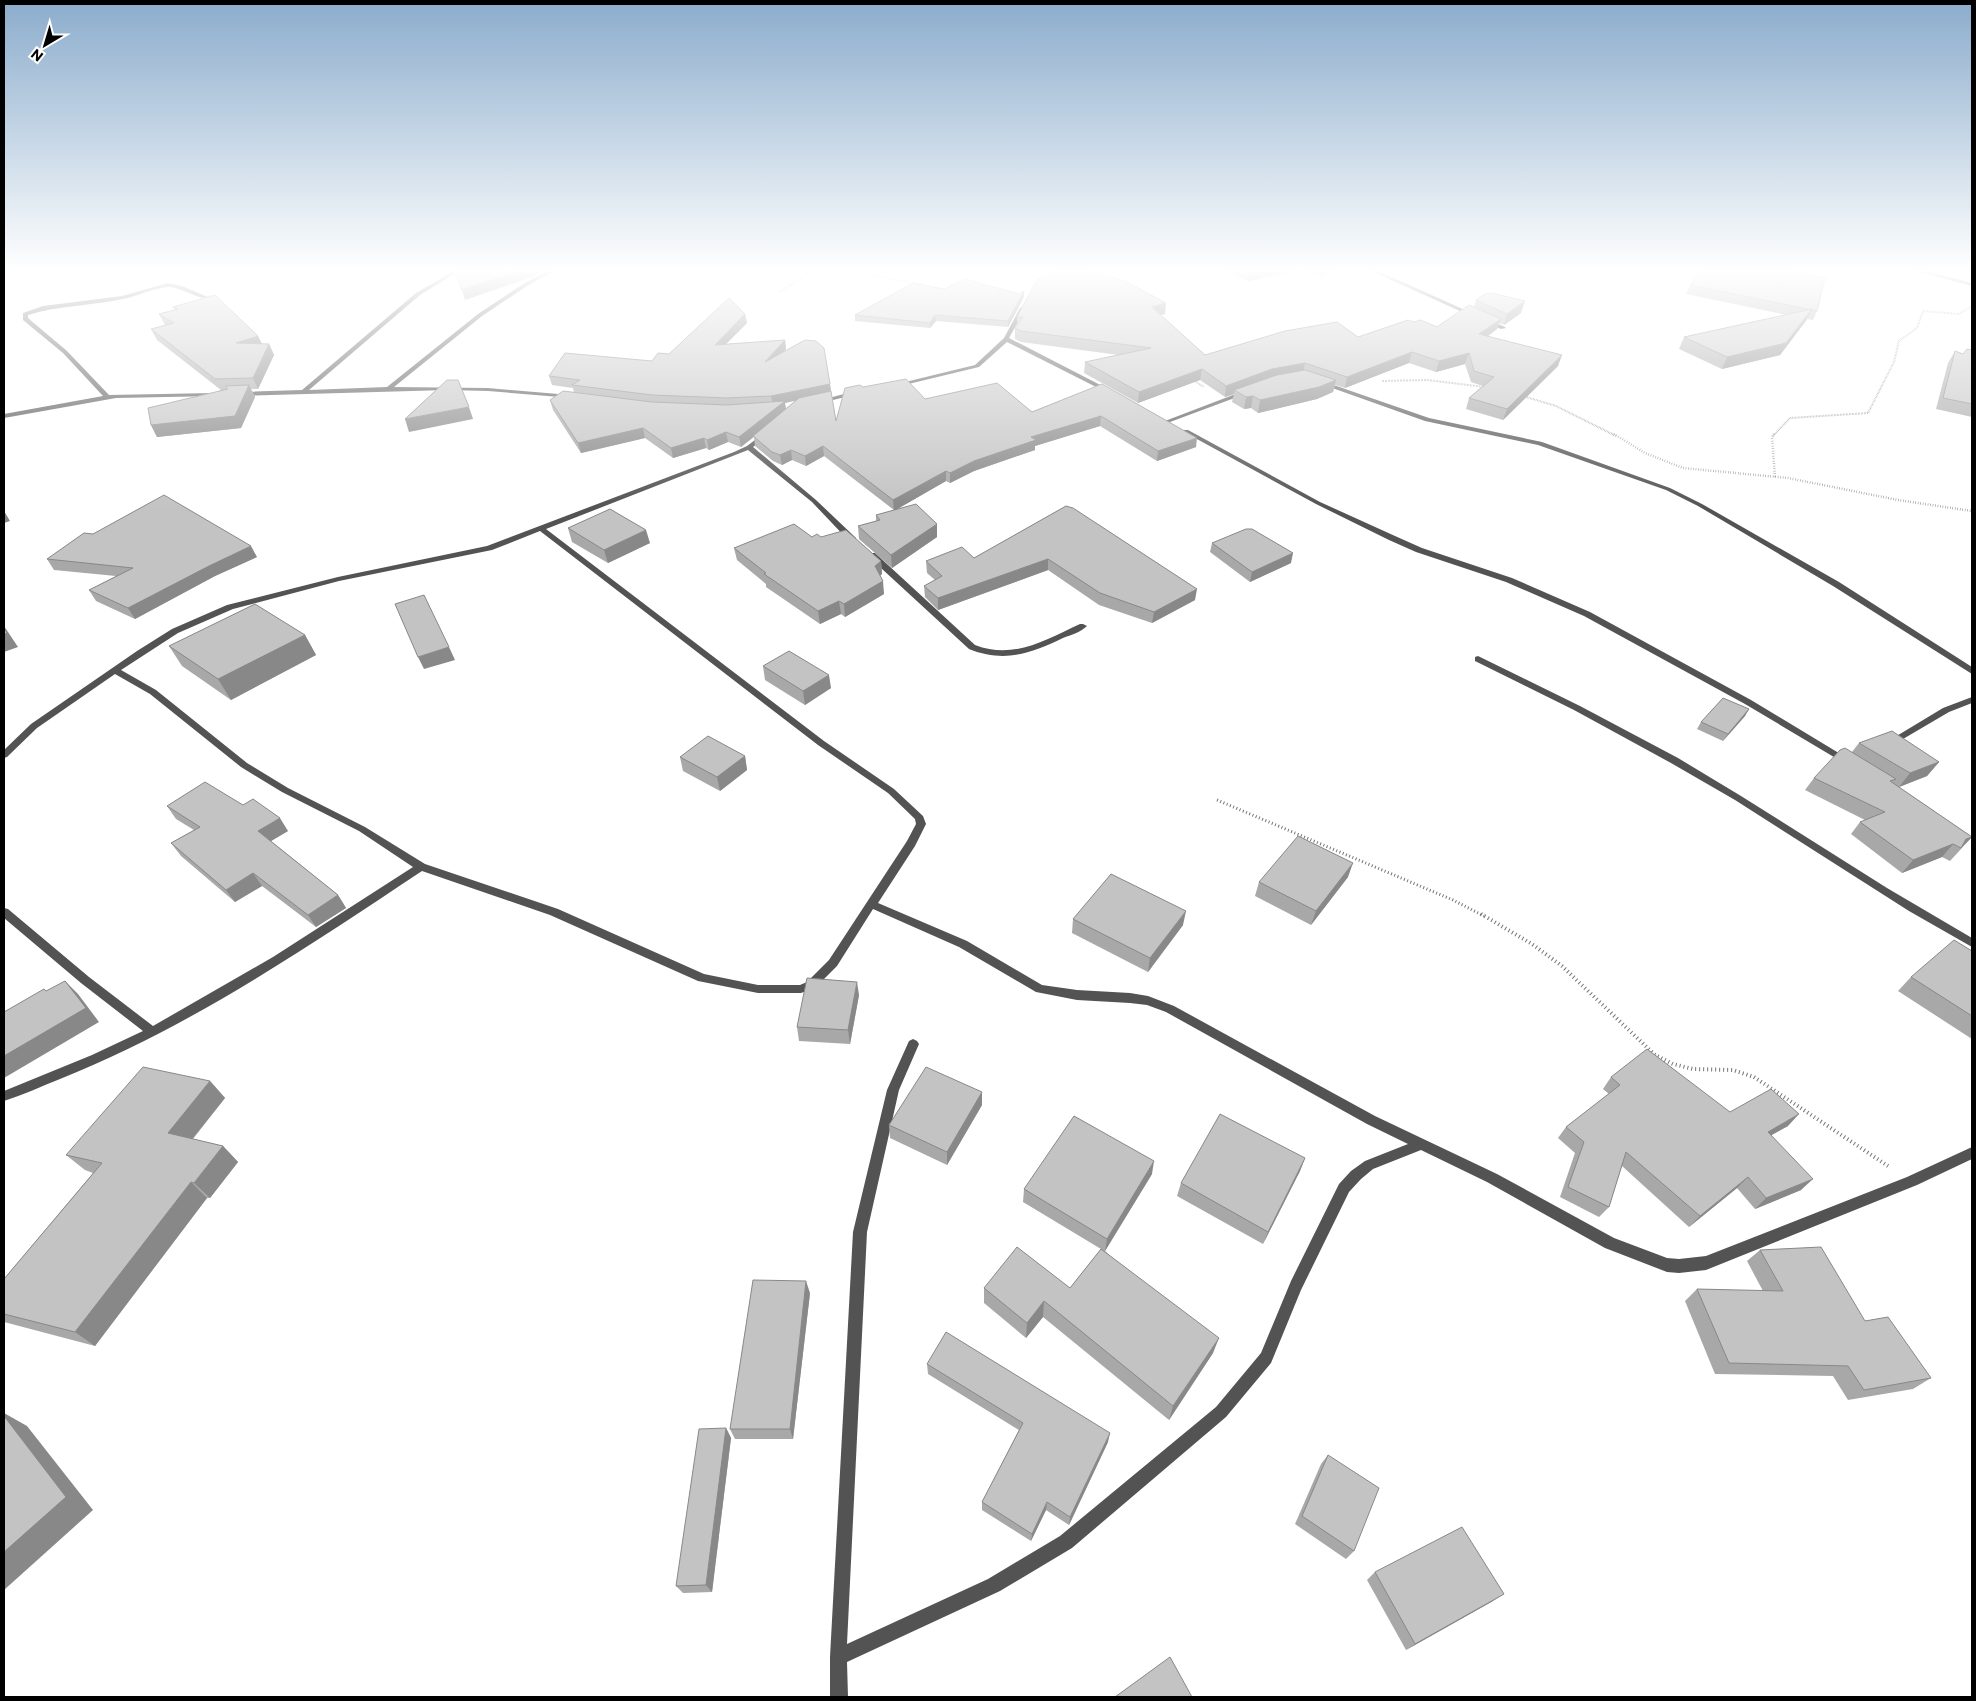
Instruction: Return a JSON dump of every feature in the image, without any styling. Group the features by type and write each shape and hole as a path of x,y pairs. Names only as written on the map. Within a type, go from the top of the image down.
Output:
{"street":[{"path":"62,349 107,397"},
{"path":"303,392 353,349"},
{"path":"388,390 438,349"},
{"path":"885,387 974,368 988,359 997,349"},
{"path":"1026,349 1118,396"},
{"path":"1312,380 1427,420 1540,443 1668,489 1700,505 1843,588 1972,671"},
{"path":"238,394 388,390 452,386 512,390 581,399"},
{"path":"1168,421 1257,388"},
{"path":"814,402 867,391"},
{"path":"4,416 107,397 220,395"},
{"path":"1159,417 1318,503 1375,531 1419,550 1509,580 1587,614 1748,702 1855,766"},
{"path":"4,755 34,726 175,631 238,604 338,579 464,555 542,529 750,447 774,426"},
{"path":"750,447 814,501 858,544"},
{"path":"115,670 153,692 244,766 285,790 362,829 421,867 554,912 702,978 758,989 801,989 811,985 833,962 911,843 921,824 918,815 891,791 821,743 542,529"},
{"path":"865,549 972,647 981,652 1012,655 1083,626"},
{"path":"1478,659 1642,743 1737,798 1873,886 1972,943"},
{"path":"1900,738 1946,710 1972,700"},
{"path":"4,1096 126,1045 152,1031 306,944 421,867"},
{"path":"871,904 963,944 1040,989 1078,995 1130,998 1148,1001 1170,1009 1371,1120 1492,1178 1610,1243 1654,1261 1679,1266 1706,1263 1912,1181 1972,1153"},
{"path":"4,912 85,980 152,1031"},
{"path":"839,1697 838,1657 860,1232 893,1090 913,1044"},
{"path":"838,1657 994,1585 1066,1542 1221,1412 1266,1358 1296,1286 1344,1188 1369,1165 1421,1144"}],"path":[{"path":"1775,477 1772,437 1786,420 1804,416 1868,414 1894,362 1897,349"},
{"path":"1186,376 1224,399"},
{"path":"1342,390 1371,382 1412,380 1449,382 1493,389"},
{"path":"1520,395 1556,406 1670,464 1686,468 1775,477 1972,511"},
{"path":"1217,800 1453,900 1492,920 1532,944 1562,966 1655,1055 1673,1064 1693,1069 1733,1070 1754,1077 1912,1181"}],"building":[{"path":"177,349 266,349 253,378 215,379"},
{"path":"674,349 776,349 765,362 788,349 824,349 830,384 771,396 727,398 652,395 572,385 580,380 549,376 565,353 652,361 658,353 669,354"},
{"path":"1144,349 1199,349 1205,355 1224,349 1540,349 1562,355 1507,409 1469,398 1494,377 1474,371 1469,353 1439,361 1412,352 1347,377 1305,363 1272,369 1226,386 1202,369 1139,392 1085,362"},
{"path":"1711,349 1759,349 1727,357"},
{"path":"1967,349 1972,350 1972,404 1943,398 1955,351 1963,354"},
{"path":"1305,370 1336,380 1319,387 1260,400 1253,396 1246,397 1234,390 1277,375"},
{"path":"906,379 925,399 997,383 1032,412 1102,384 1197,438 1158,451 1101,416 1031,437 1036,440 974,461 950,473 946,471 893,500 823,446 805,456 791,450 780,455 772,452 753,436 799,398 831,391 836,421 845,388 860,385 863,387"},
{"path":"447,380 458,380 469,407 405,419"},
{"path":"249,385 235,416 151,425 148,408 228,389 225,386"},
{"path":"563,391 652,402 727,405 785,401 739,437 726,432 707,440 704,438 671,448 643,428 578,443 550,400"},
{"path":"164,495 251,546 128,608 89,590 133,568 47,559 84,533 93,534"},
{"path":"916,504 937,524 891,555 858,526 880,520 876,515"},
{"path":"1066,506 1073,508 1197,589 1154,612 1100,593 1048,559 938,598 924,586 942,576 926,561 962,547 974,558"},
{"path":"610,509 646,530 604,550 568,528"},
{"path":"794,524 812,537 817,534 821,537 846,530 881,561 875,566 883,581 844,604 839,601 818,611 764,574 766,573 734,548"},
{"path":"1246,529 1252,529 1293,553 1252,572 1212,543"},
{"path":"424,595 449,647 418,657 395,604"},
{"path":"255,604 305,635 218,679 169,646"},
{"path":"789,651 829,675 803,691 763,666"},
{"path":"1723,698 1749,709 1728,734 1701,722"},
{"path":"1892,731 1939,762 1910,773 1859,743"},
{"path":"708,736 745,756 717,777 680,757"},
{"path":"1845,748 1896,779 1890,781 1972,837 1966,839 1961,848 1953,844 1913,860 1860,822 1885,812 1814,778 1840,750"},
{"path":"205,782 243,805 253,799 280,818 258,831 338,895 308,915 253,873 226,890 171,843 200,827 167,806"},
{"path":"1298,836 1353,863 1316,911 1259,882"},
{"path":"1111,874 1186,911 1150,958 1073,919"},
{"path":"1954,940 1972,951 1972,1016 1911,977"},
{"path":"807,978 857,982 848,1030 797,1027"},
{"path":"65,981 86,1008 4,1056 4,1012 44,989 46,991"},
{"path":"1647,1049 1730,1112 1771,1089 1799,1114 1768,1132 1813,1179 1766,1198 1748,1177 1700,1216 1626,1152 1609,1207 1568,1187 1584,1142 1566,1127 1620,1085 1611,1077"},
{"path":"143,1067 210,1081 168,1133 223,1146 194,1183 191,1182 75,1332 4,1314 4,1279 102,1163 66,1155"},
{"path":"926,1067 982,1092 947,1152 889,1125"},
{"path":"1220,1114 1305,1158 1268,1232 1181,1183"},
{"path":"1074,1116 1154,1161 1107,1239 1024,1189"},
{"path":"1017,1247 1070,1288 1101,1249 1219,1338 1173,1406 1044,1301 1027,1323 984,1288"},
{"path":"1821,1247 1865,1321 1888,1317 1931,1378 1864,1390 1848,1366 1729,1363 1697,1289 1783,1291 1760,1250"},
{"path":"753,1280 806,1281 790,1429 730,1429"},
{"path":"946,1332 1110,1433 1070,1517 1047,1502 1032,1534 982,1502 1023,1423 927,1364"},
{"path":"4,1416 66,1497 4,1552"},
{"path":"726,1428 706,1585 676,1586 699,1429"},
{"path":"1328,1455 1379,1488 1354,1551 1302,1516"},
{"path":"1462,1527 1504,1594 1415,1644 1375,1572"},
{"path":"1170,1657 1192,1697 1115,1697"}]}
